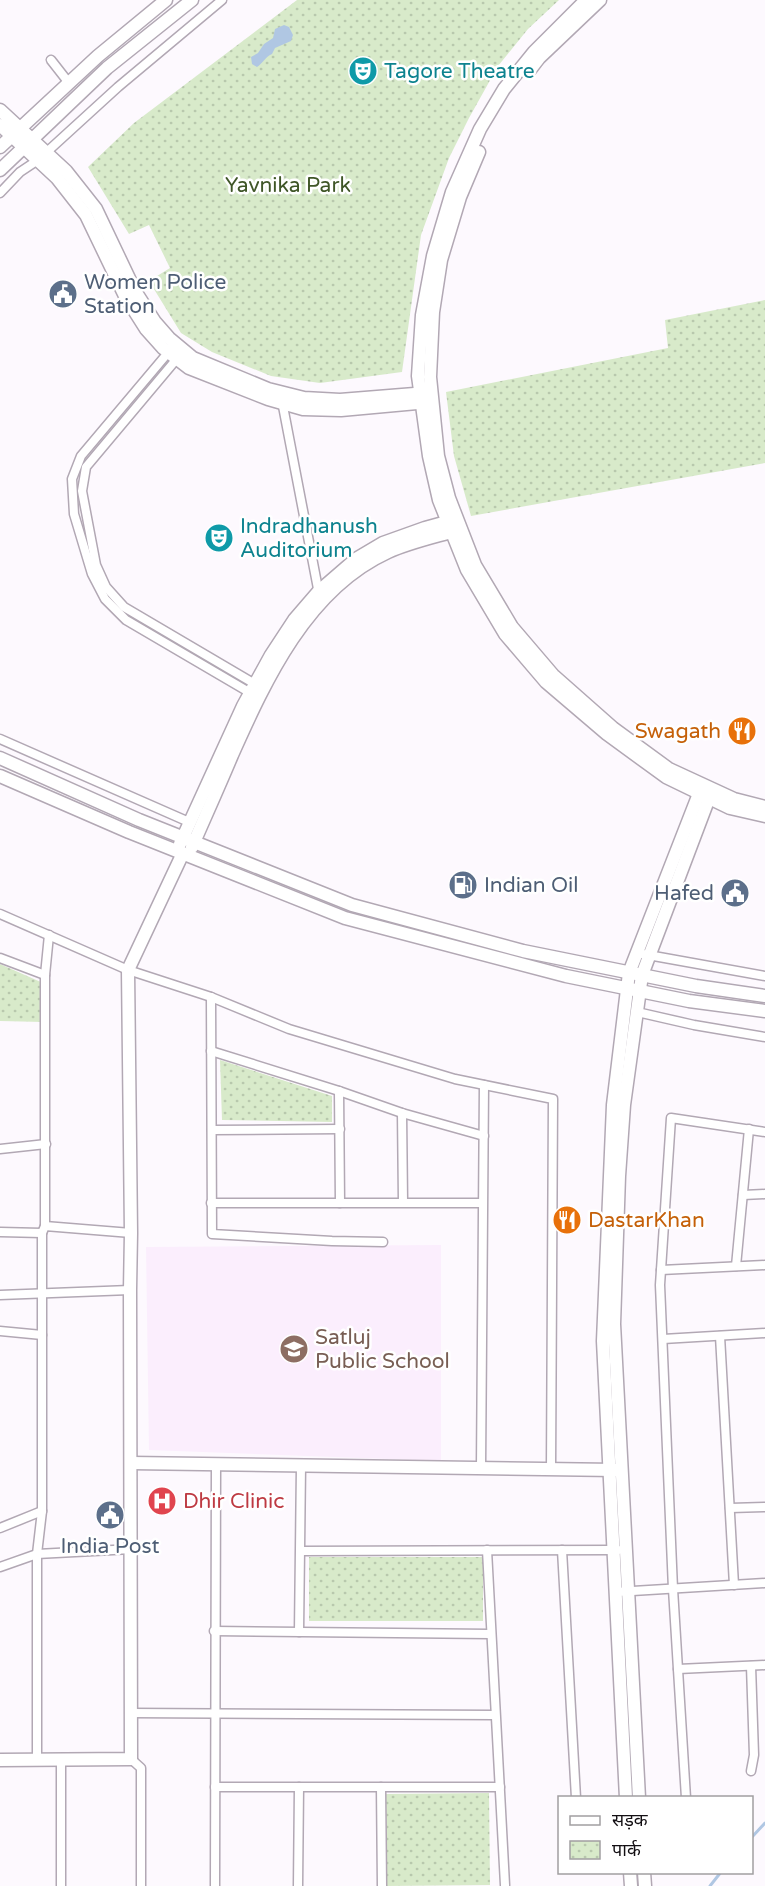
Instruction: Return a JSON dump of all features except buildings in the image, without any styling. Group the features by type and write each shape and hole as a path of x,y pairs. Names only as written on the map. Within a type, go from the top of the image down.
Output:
{"street":[{"path":"0,147 98,56 166,0"},
{"path":"0,170 107,68 192,0"},
{"path":"0,193 20,172 42,157 126,80 222,0"},
{"path":"427,398 418,376 422,315 433,256 453,192 480,129 504,89 534,52 586,0"},
{"path":"600,0 539,58 511,93 486,135 460,197 441,261 433,312 427,398 429,456 439,500 475,565 512,627 553,675 613,728 669,769 730,808 765,816"},
{"path":"51,60 69,83"},
{"path":"0,110 16,132 42,157 66,171 96,209 135,291 176,351 268,389 281,398 340,400 427,398"},
{"path":"0,125 16,132"},
{"path":"176,351 81,456 72,479 74,514 92,574 105,599 126,620 257,691"},
{"path":"281,398 319,591 319,605"},
{"path":"141,1886 141,1768 132,1759 131,1713 132,1463 128,970 257,691 271,655 294,621 319,591 356,559 383,543 455,526"},
{"path":"189,840 189,822 257,691 325,597 362,567 388,552 455,526"},
{"path":"0,739 189,822"},
{"path":"0,758 139,820 352,905 523,951 696,986 765,996"},
{"path":"0,776 345,918 566,976 689,1001 765,1011"},
{"path":"706,792 765,807"},
{"path":"639,1796 622,1592 615,1470 603,1341 613,1105 629,973 643,955 706,792"},
{"path":"0,915 128,970 211,997 289,1029 455,1078 553,1099 551,1469"},
{"path":"37,1759 37,1554 42,1511 42,1293 46,1144 45,975 49,936"},
{"path":"615,1470 614,1324 619,1176 623,1117 643,955"},
{"path":"643,955 765,976"},
{"path":"0,958 45,975"},
{"path":"211,997 212,1234 383,1242"},
{"path":"637,1012 693,1025 765,1037"},
{"path":"211,1051 402,1113 484,1136"},
{"path":"480,1468 484,1085"},
{"path":"339,1091 340,1203"},
{"path":"402,1113 403,1203"},
{"path":"686,1796 674,1589 661,1270 671,1118 765,1132"},
{"path":"212,1130 340,1129"},
{"path":"736,1266 750,1129"},
{"path":"0,1149 46,1144"},
{"path":"743,1195 765,1194"},
{"path":"212,1203 483,1203"},
{"path":"0,1232 44,1230 131,1233"},
{"path":"661,1270 765,1265"},
{"path":"0,1294 130,1290"},
{"path":"0,1331 42,1335"},
{"path":"663,1339 765,1334"},
{"path":"720,1335 734,1585"},
{"path":"132,1463 615,1470"},
{"path":"215,1886 216,1464"},
{"path":"299,1632 301,1466"},
{"path":"730,1508 765,1507"},
{"path":"0,1528 42,1511"},
{"path":"0,1567 37,1554 132,1549"},
{"path":"487,1550 505,1885"},
{"path":"562,1550 576,1796"},
{"path":"301,1551 619,1550"},
{"path":"622,1592 765,1583"},
{"path":"622,1592 627,1796"},
{"path":"214,1631 490,1634"},
{"path":"678,1669 765,1665"},
{"path":"751,1666 754,1755 751,1771"},
{"path":"131,1713 495,1715"},
{"path":"0,1760 132,1759"},
{"path":"61,1760 61,1886"},
{"path":"215,1786 500,1787"},
{"path":"298,1886 299,1787"},
{"path":"381,1787 382,1886"}],"shaded area":[{"name":"Satluj Public School","path":"441,1245 441,1461 149,1450 146,1247"}],"green space":[{"name":"Yavnika Park","path":"297,0 559,0 528,29 498,66 449,158 421,235 402,372 320,383 271,376 212,352 181,333 149,281 170,268 149,225 129,234 88,167 134,123"},
{"path":"765,300 765,463 471,516 454,456 446,392 668,348 665,320"},
{"path":"0,964 43,983 43,1022 0,1021"},
{"path":"220,1060 332,1096 332,1122 222,1120"},
{"path":"309,1557 483,1557 483,1621 309,1621"},
{"path":"489,1793 490,1885 387,1886 386,1794"}],"water":[{"path":"284,25 289,27 293,35 291,41 275,48 272,54 257,67 252,64 251,57 273,38 275,29"}],"waterway":[{"path":"753,1836 765,1823"},
{"path":"710,1886 719,1874"}],"place":[{"name":"Tagore Theatre","path":"363,71"},
{"name":"Women Police Station","path":"63,294"},
{"name":"Indradhanush Auditorium","path":"219,538"},
{"name":"Swagath","path":"742,731"},
{"name":"Indian Oil","path":"463,885"},
{"name":"Hafed","path":"735,893"},
{"name":"DastarKhan","path":"567,1220"},
{"name":"Satluj Public School","path":"294,1349"},
{"name":"Dhir Clinic","path":"162,1501"},
{"name":"India Post","path":"110,1515"}]}
